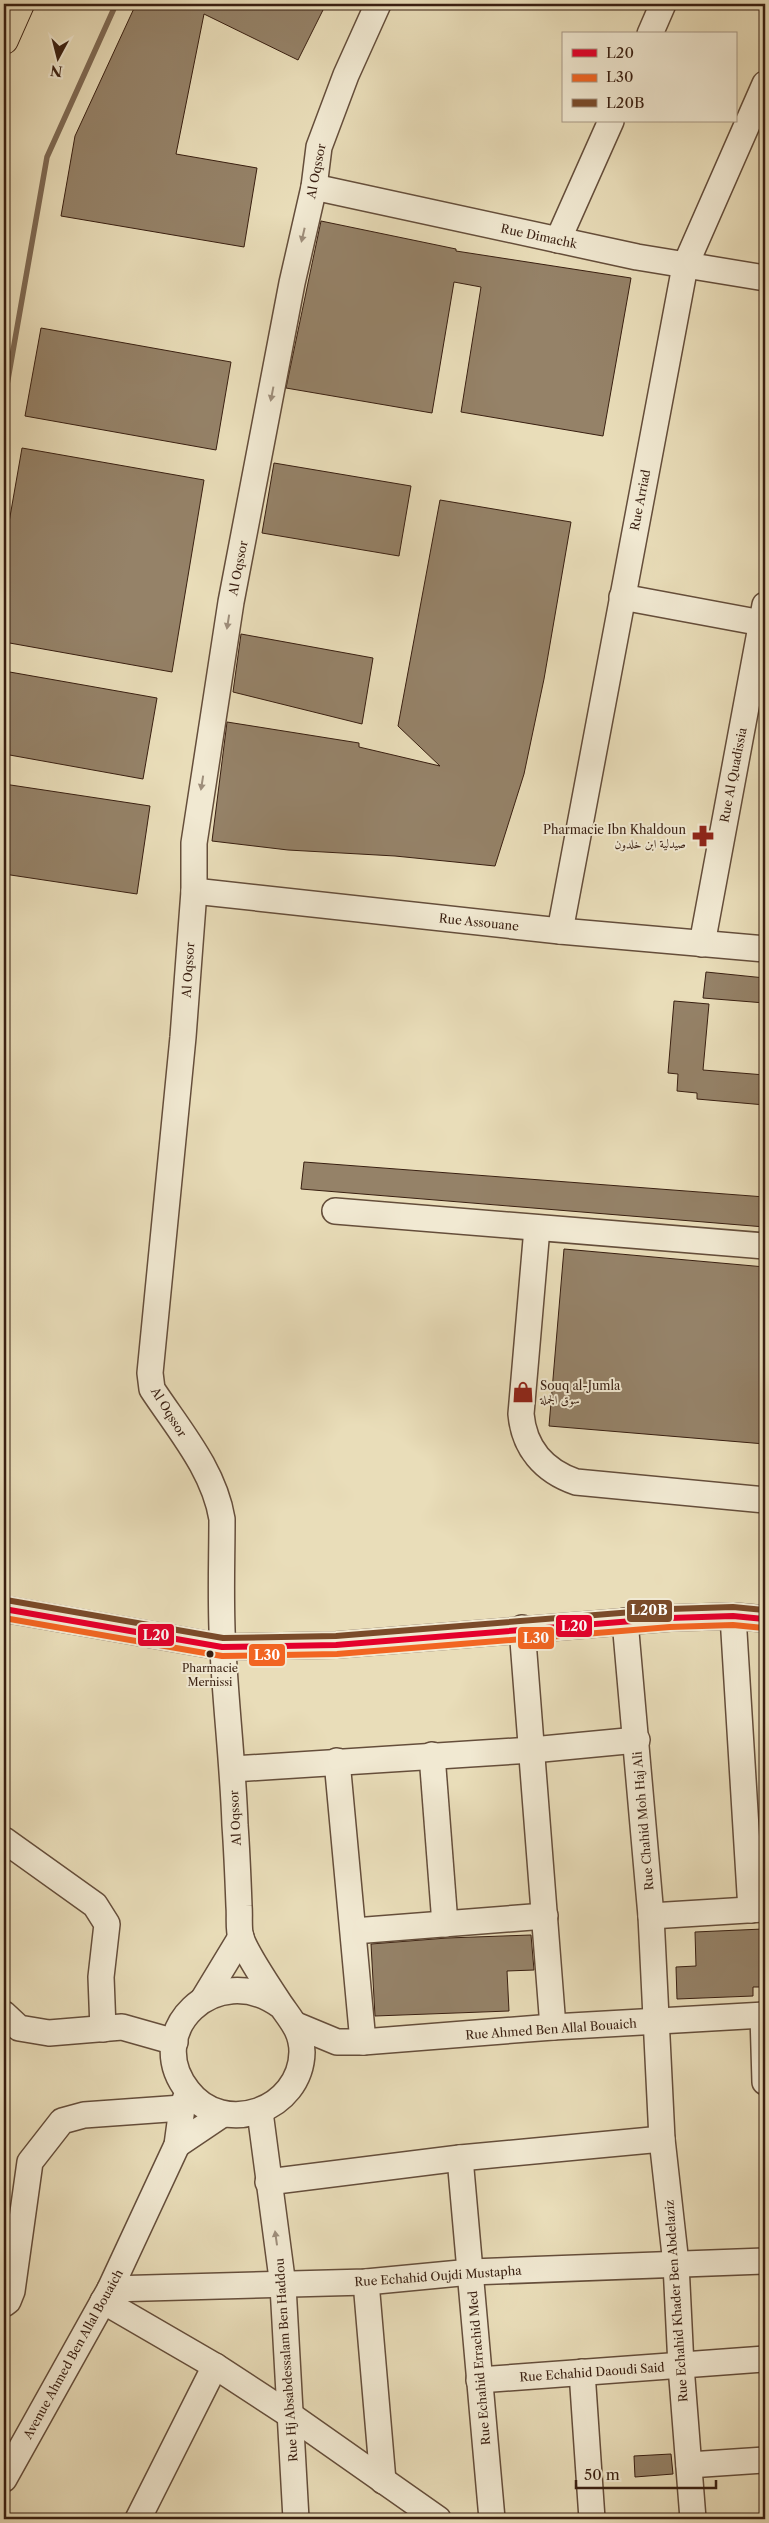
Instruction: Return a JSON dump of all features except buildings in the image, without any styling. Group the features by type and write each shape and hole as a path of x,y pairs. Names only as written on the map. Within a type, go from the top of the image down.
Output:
{"main road":[{"path":"4,40 20,4"}],"street":[{"name":"Al Oqssor","path":"288,2015 241,1937 233,1769 222,1648 222,1519 219,1501 210,1476 152,1389 150,1381 183,1037 194,891 194,843 231,602 292,283 314,187 319,147 346,75 378,4"},
{"path":"651,32 663,4"},
{"name":"Rue Arriad","path":"560,931 685,266 765,84"},
{"path":"558,240 611,122"},
{"name":"Rue Dimachk","path":"314,187 685,266 765,278"},
{"path":"622,597 764,614"},
{"name":"Rue Al Quadissia","path":"702,944 764,614"},
{"name":"Rue Assouane","path":"194,891 560,931 765,948"},
{"path":"335,1212 765,1246"},
{"path":"537,1228 522,1414 525,1435 536,1456 553,1472 576,1482 765,1500"},
{"path":"4,1609 222,1648 336,1644 625,1621 733,1616 765,1619"},
{"path":"651,1916 758,1910 756,1820 733,1616"},
{"name":"Rue Chahid Moh Haj Ali","path":"625,1621 637,1740 651,1916 657,2022"},
{"path":"522,1628 553,2027"},
{"path":"233,1769 532,1750 637,1740"},
{"path":"432,1755 445,1924"},
{"path":"337,1761 363,2042"},
{"path":"4,1840 95,1905 107,1924 102,1977 103,2029"},
{"path":"354,1931 545,1916"},
{"path":"185,2100 177,2068 175,2042 185,2018 204,1998 241,1937"},
{"path":"204,1998 230,1989 244,1989 257,1992 288,2015 302,2051 297,2077"},
{"path":"4,2014 19,2028 49,2033 122,2028 175,2042"},
{"name":"Rue Ahmed Ben Allal Bouaich","path":"288,2015 337,2042 363,2042 553,2027 764,2015"},
{"path":"764,2015 765,2082"},
{"name":"Rue Echahid Khader Ben Abdelaziz","path":"657,2022 662,2139 676,2264 681,2366 693,2519"},
{"path":"4,2304 8,2301 12,2291 30,2162 62,2120 185,2100 223,2114 242,2116 260,2112 276,2104 288,2092 297,2077 337,2042"},
{"name":"Avenue Ahmed Ben Allal Bouaich","path":"4,2479 106,2295 177,2145 185,2100"},
{"name":"Rue Hj Absabdessalam Ben Haddou","path":"260,2112 283,2286 296,2519"},
{"path":"177,2145 223,2114"},
{"path":"268,2182 460,2158 662,2139"},
{"name":"Rue Echahid Errachid Med","path":"460,2158 492,2519"},
{"name":"Rue Echahid Oujdi Mustapha","path":"106,2295 366,2282 471,2272 765,2261"},
{"path":"366,2282 383,2480"},
{"path":"106,2295 290,2415 438,2519"},
{"name":"Rue Echahid Daoudi Said","path":"479,2380 765,2359"},
{"path":"138,2519 215,2366"},
{"path":"582,2372 592,2519"},
{"path":"689,2465 765,2460"}],"waterway":[{"path":"4,402 47,157 116,4"}],"transit line":[{"name":"L20B","path":"6,1600 223,1638 336,1636 670,1609 733,1607 765,1610"},
{"name":"L20","path":"4,1609 222,1647 336,1645 670,1618 733,1616 765,1619"},
{"name":"L30","path":"4,1618 222,1656 337,1654 670,1627 733,1625 764,1628"}],"place":[{"name":"Pharmacie Ibn Khaldoun صيدلية ابن خلدون","path":"703,836"},
{"name":"Souq al-Jumla سوق الجملة","path":"523,1392"},
{"name":"Pharmacie Mernissi","path":"210,1654"}]}
